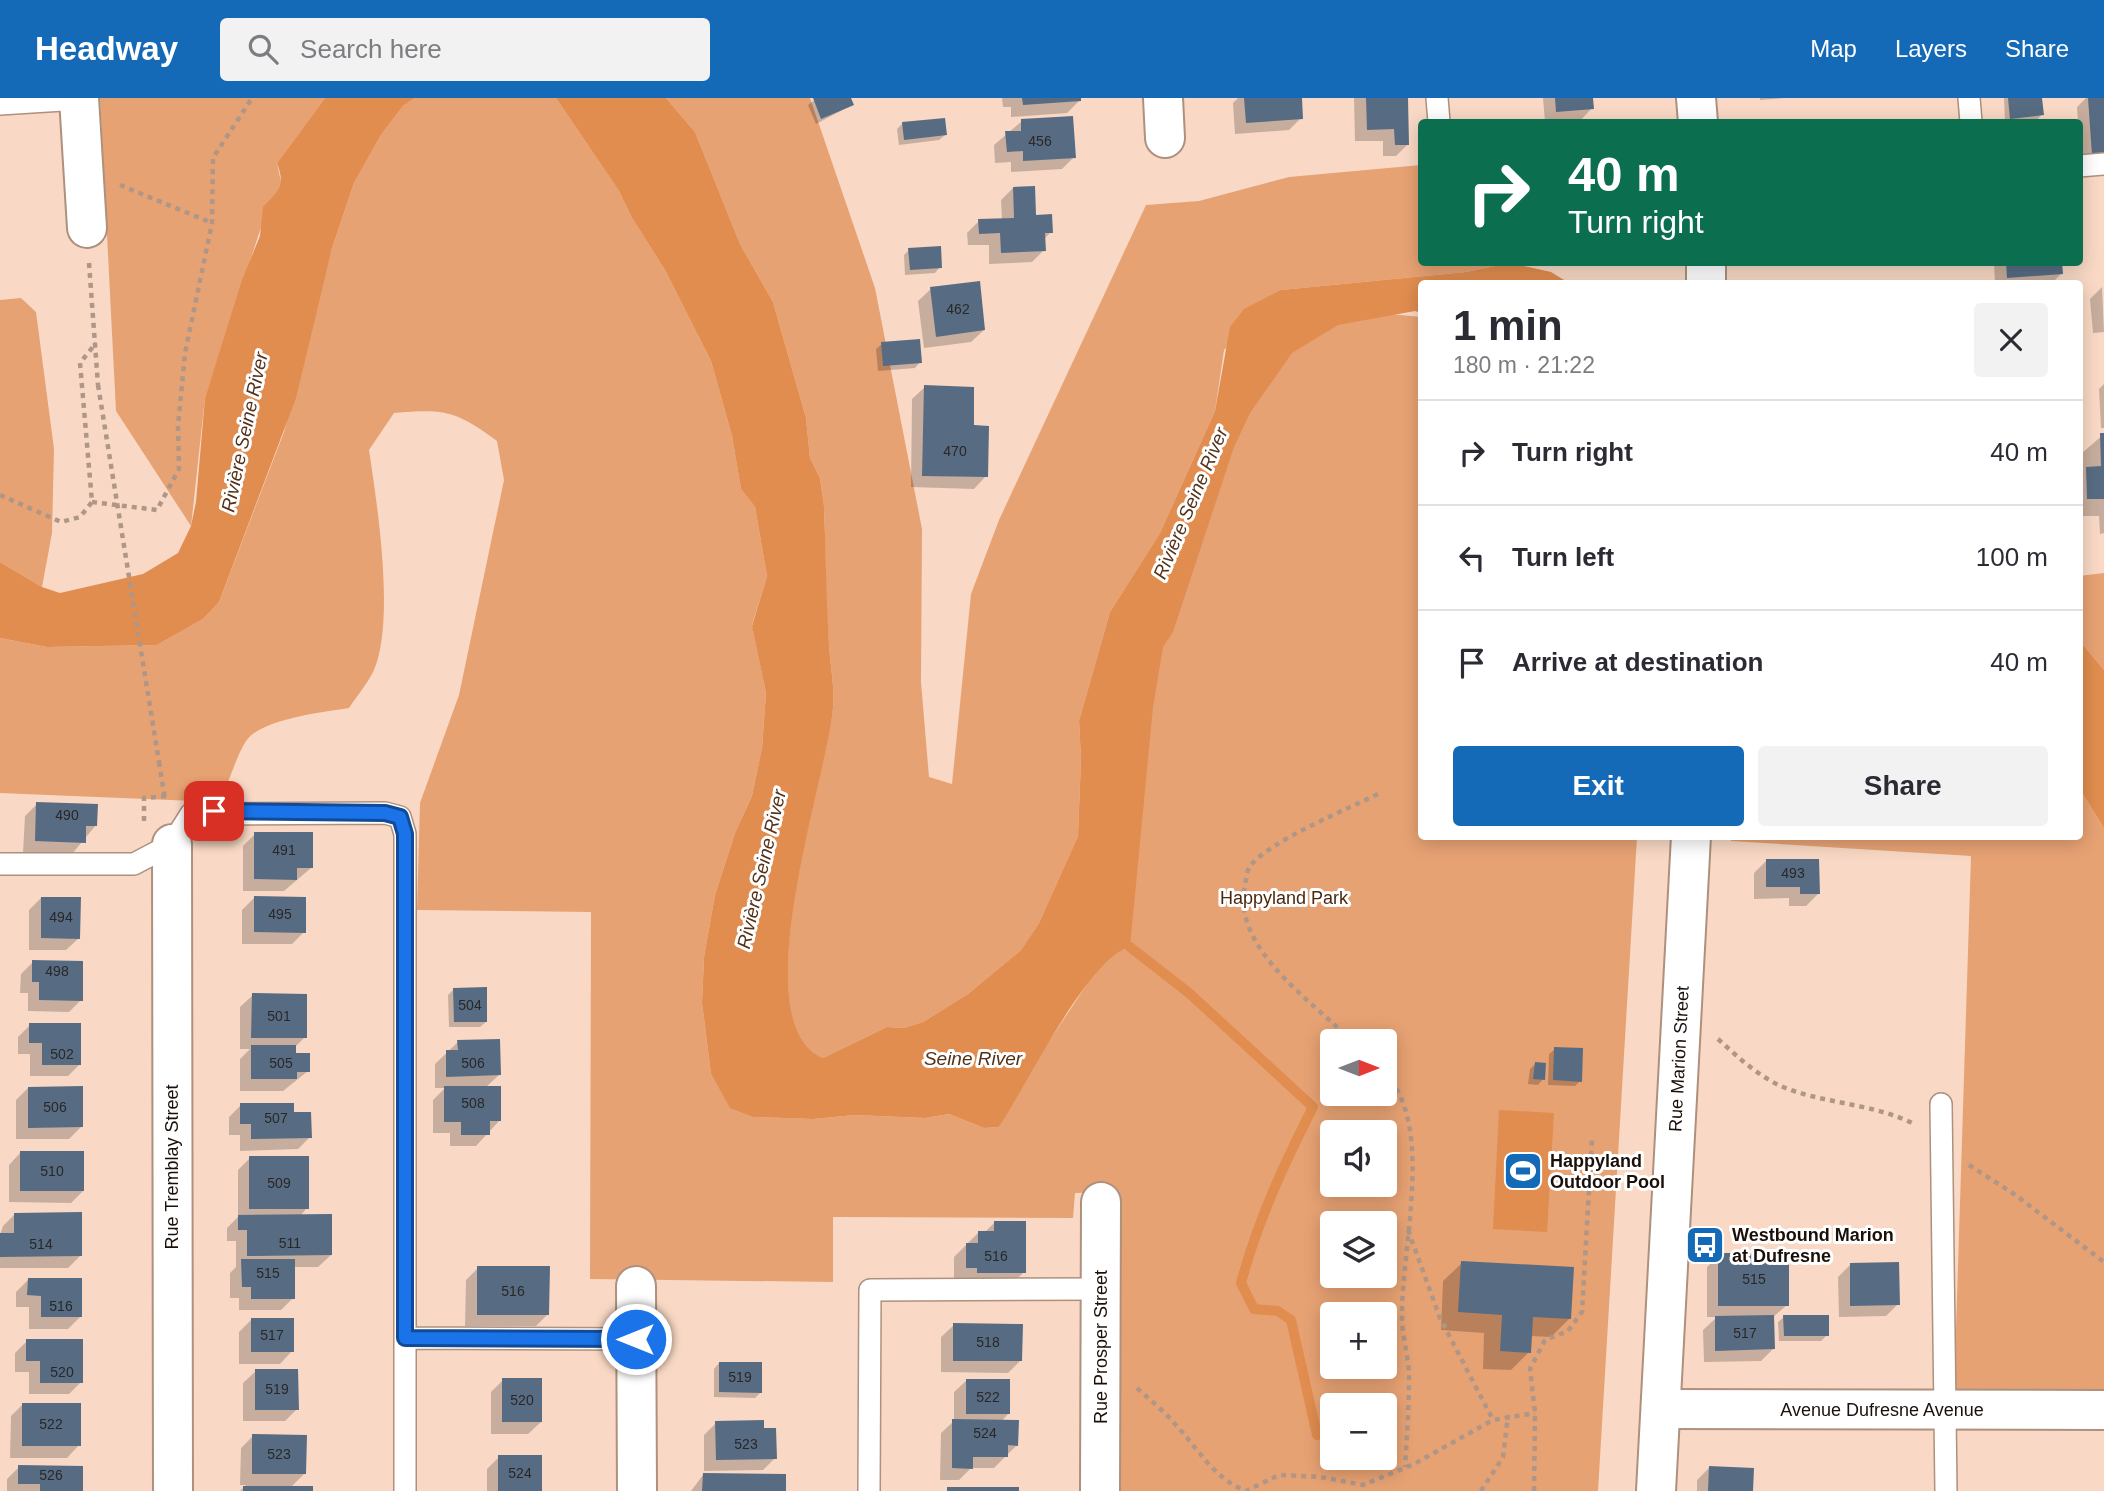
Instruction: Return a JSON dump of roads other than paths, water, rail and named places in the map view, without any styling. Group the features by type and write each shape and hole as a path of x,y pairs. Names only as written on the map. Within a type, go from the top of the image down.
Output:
{"street":[{"path":"1163,98 1165,138"},
{"path":"1696,98 1698,119"},
{"path":"79,99 87,228"},
{"name":"Rue Marion Street","path":"1656,1491 1691,840"},
{"name":"Rue Tremblay Street","path":"172,844 173,1491"},
{"name":"Rue Prosper Street","path":"1100,1491 1101,1202"},
{"path":"636,1286 637,1491"},
{"name":"Avenue Dufresne Avenue","path":"1661,1409 2104,1410"}],"lane":[{"path":"1437,98 1439,119"},
{"path":"1969,98 1971,119"},
{"path":"0,104 79,99"},
{"path":"2083,166 2104,164"},
{"path":"0,864 134,864 172,844 191,814 385,813 400,817 405,834 405,1491"},
{"path":"1941,1104 1946,1491"},
{"path":"870,1491 870,1290 1101,1289"},
{"path":"405,1338 636,1339"}],"water":[{"name":"Rivière Seine River","path":"325,98 415,98 403,106 381,135 354,183 332,248 296,398 219,602 203,619 157,645 47,647 0,638 0,562 42,587 60,593 143,574 178,553 191,526 196,502 205,398 242,280 260,236 263,207 279,188 281,178 277,163"},
{"name":"Seine River","path":"556,98 666,98 695,132 740,244 773,302 806,418 810,458 820,478 824,506 833,708 795,895 789,950 789,998 800,1036 823,1058 887,1027 904,1028 923,1022 968,994 1021,950 1039,923 1078,836 1081,759 1079,721 1110,612 1160,533 1215,411 1230,327 1244,309 1281,290 1466,272 1495,266 1524,266 1551,272 1564,280 1418,280 1418,312 1338,325 1292,353 1250,413 1234,447 1173,632 1163,647 1153,707 1130,947 1114,956 1096,973 1077,998 999,1127 984,1128 949,1114 925,1118 855,1115 813,1119 753,1117 730,1108 711,1074 702,1003 704,957 715,895 735,833 752,796 762,748 766,693 752,626 767,576 755,507 741,489 732,436 711,361 665,270 632,218 619,191"},
{"path":"2083,645 2104,670 2104,828 2083,794"},
{"name":"Happyland Outdoor Pool","path":"1499,1110 1554,1113 1547,1232 1493,1229"}],"waterway":[{"path":"1130,947 1189,993 1313,1107 1272,1193 1241,1283 1254,1309 1278,1311 1291,1320 1317,1435"}],"place":[{"name":"Happyland Outdoor Pool","path":"1523,1171"},
{"name":"Westbound Marion at Dufresne","path":"1705,1245"}],"park label":[{"name":"Happyland Park","path":"1284,898"}]}
